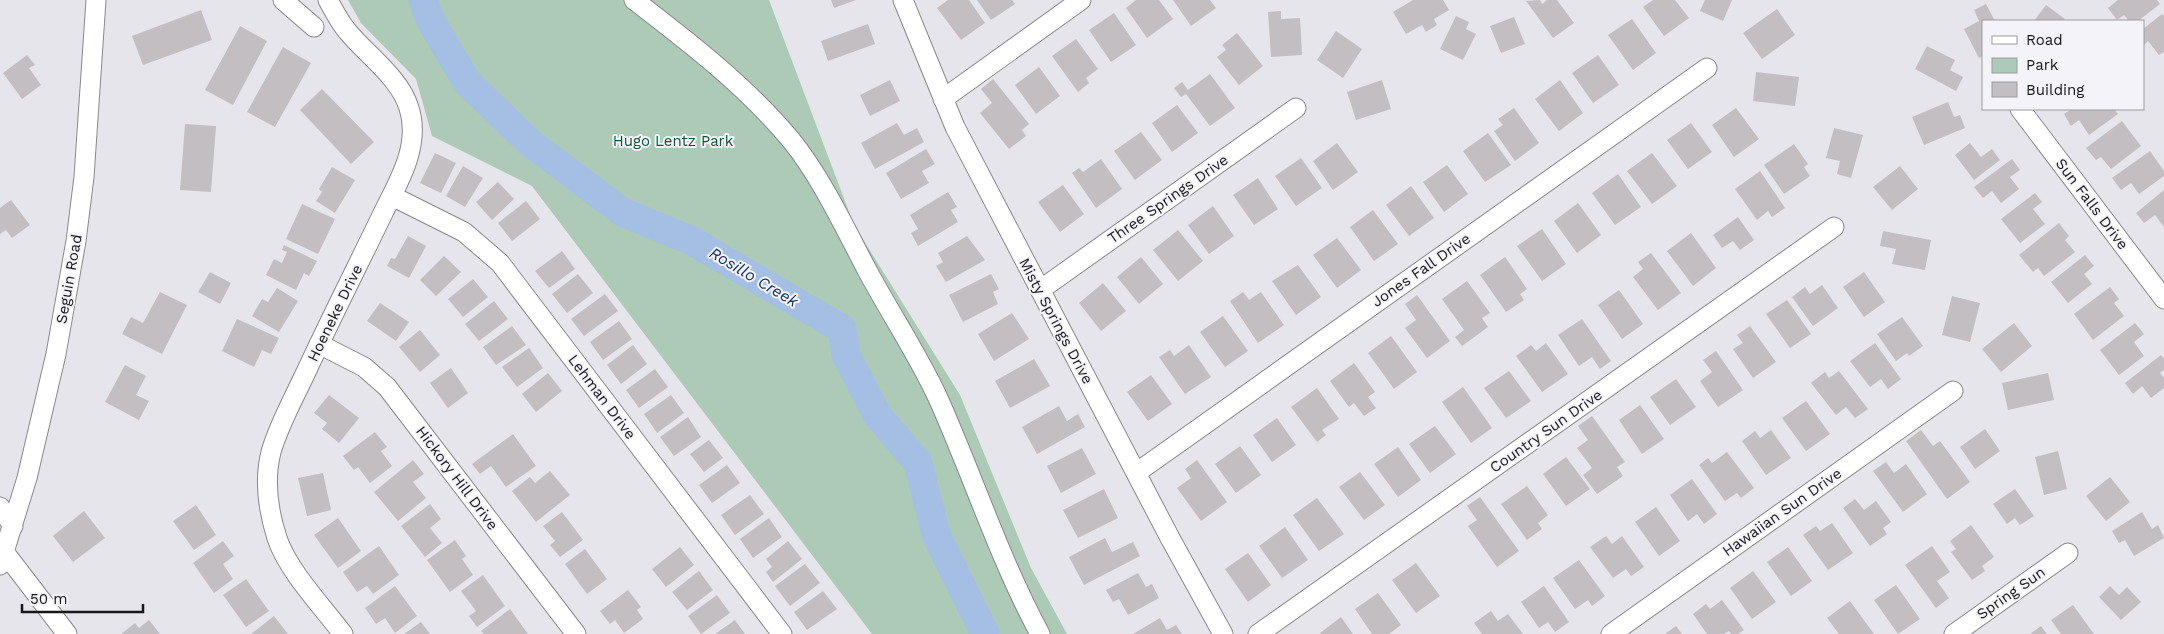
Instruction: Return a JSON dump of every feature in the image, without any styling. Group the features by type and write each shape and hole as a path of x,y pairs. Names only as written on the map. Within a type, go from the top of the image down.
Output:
{"street":[{"name":"Seguin Road","path":"3,559 27,478 56,354 76,241 84,177 96,0"},
{"path":"283,0 314,27"},
{"name":"Hoeneke Drive","path":"328,0 346,31 397,85 409,108 413,136 406,162 392,196 319,344 278,432 271,453 268,492 269,512 284,553 343,634"},
{"path":"634,0 693,45 756,99 793,142 819,183 910,343 937,397 974,483 992,533 1040,634"},
{"name":"Misty Springs Drive","path":"903,0 955,127 1136,473 1223,634"},
{"path":"942,99 1081,0"},
{"name":"Jones Fall Drive","path":"1136,473 1707,68"},
{"name":"Three Springs Drive","path":"1040,290 1296,108"},
{"name":"Sun Falls Drive","path":"2021,110 2164,299"},
{"name":"Lehman Drive","path":"392,196 464,232 500,263 782,634"},
{"name":"Country Sun Drive","path":"1258,634 1834,227"},
{"name":"Hickory Hill Drive","path":"319,344 364,367 387,387 576,634"},
{"name":"Hawaiian Sun Drive","path":"1611,634 1953,391"},
{"path":"0,507 13,526"},
{"name":"Spring Sun","path":"1954,634 2068,553"},
{"path":"3,559 67,634"}],"green space":[{"name":"Hugo Lentz Park","path":"348,0 769,0 854,225 960,395 1031,568 1067,634 872,634 532,186 432,136 416,79 361,23"}],"building":[{"path":"831,0 856,0 834,8"},
{"path":"948,0 969,0 985,23 961,40 937,8"},
{"path":"977,0 1012,0 1015,4 991,20"},
{"path":"1136,0 1159,0 1173,19 1147,38 1126,8"},
{"path":"1173,0 1210,0 1216,8 1191,26"},
{"path":"1413,0 1443,0 1449,10 1434,19 1437,25 1426,32 1422,25 1406,34 1393,12"},
{"path":"1540,0 1542,4 1547,0 1557,0 1574,23 1553,38 1526,1"},
{"path":"1653,0 1675,0 1689,18 1664,36 1643,7"},
{"path":"1705,0 1732,0 1723,21 1700,11"},
{"path":"2118,0 2157,0 2160,4 2139,20 2128,20 2124,15 2117,20 2108,8"},
{"path":"1986,4 1994,20 1982,20 1982,56 1979,58 1964,29 1979,21 1974,10"},
{"path":"2046,5 2065,19 2064,20 2035,20"},
{"path":"1777,9 1795,35 1762,59 1743,33"},
{"path":"201,10 212,40 143,65 132,36"},
{"path":"1281,11 1281,19 1300,18 1302,55 1271,57 1268,12"},
{"path":"1114,13 1136,45 1111,62 1089,30"},
{"path":"2162,14 2164,16 2164,52 2159,55 2148,41 2144,45 2144,28"},
{"path":"1456,16 1469,22 1466,29 1476,34 1463,60 1440,49"},
{"path":"1514,17 1525,44 1501,53 1490,26"},
{"path":"1632,19 1656,53 1633,70 1608,35"},
{"path":"868,24 875,44 828,61 821,41"},
{"path":"240,26 267,41 233,105 205,90"},
{"path":"1336,31 1362,49 1343,78 1317,60"},
{"path":"1237,33 1263,66 1239,85 1217,57 1226,50 1222,45"},
{"path":"1076,39 1098,69 1086,78 1089,83 1078,92 1052,56"},
{"path":"1927,46 1955,60 1950,70 1963,77 1956,91 1915,69"},
{"path":"283,47 311,63 275,127 247,112"},
{"path":"27,55 35,65 29,68 41,85 22,99 3,73"},
{"path":"1598,55 1619,85 1593,103 1572,73"},
{"path":"1039,67 1060,96 1036,114 1015,85"},
{"path":"1756,72 1799,77 1795,106 1753,101"},
{"path":"1210,74 1235,108 1210,126 1186,94 1181,97 1174,88 1182,82 1188,90"},
{"path":"993,79 1029,124 1022,130 1026,136 1009,149 980,113 992,103 981,89"},
{"path":"890,80 900,101 870,116 860,95"},
{"path":"1382,80 1391,109 1356,120 1347,92"},
{"path":"1560,80 1583,113 1559,131 1535,99"},
{"path":"322,89 374,142 351,164 300,110"},
{"path":"1948,102 1954,117 1960,115 1965,128 1924,145 1912,117"},
{"path":"1177,105 1198,133 1172,152 1152,123"},
{"path":"1514,108 1539,143 1515,161 1494,131 1503,125 1498,119"},
{"path":"1736,108 1759,139 1734,157 1712,125"},
{"path":"2070,110 2115,110 2118,114 2089,135 2079,120 2071,126 2064,114"},
{"path":"2122,121 2141,146 2111,169 2101,157 2096,160 2086,148"},
{"path":"897,123 904,135 917,128 924,142 875,169 861,143"},
{"path":"1691,123 1712,152 1688,169 1667,140"},
{"path":"185,124 216,126 211,192 180,190"},
{"path":"1834,128 1863,135 1851,178 1837,174 1840,161 1826,158"},
{"path":"1141,132 1162,160 1135,180 1114,151"},
{"path":"1488,133 1511,165 1485,182 1463,151"},
{"path":"1337,143 1358,172 1333,190 1313,161"},
{"path":"1970,143 1981,157 1992,149 2000,160 1974,180 1955,155"},
{"path":"1794,144 1808,164 1804,167 1810,176 1784,194 1764,165"},
{"path":"926,149 935,164 922,171 929,183 901,199 886,173"},
{"path":"2150,151 2164,171 2164,176 2139,194 2131,183 2121,190 2112,178"},
{"path":"435,153 456,163 441,193 420,183"},
{"path":"1652,153 1677,186 1652,204 1627,171"},
{"path":"1301,158 1322,188 1296,206 1275,176"},
{"path":"1101,159 1122,189 1096,208 1072,173 1079,168 1083,172"},
{"path":"2012,159 2020,170 2010,177 2019,189 2001,203 1992,191 1983,198 1974,187"},
{"path":"1447,165 1468,194 1444,212 1423,182"},
{"path":"463,166 483,178 465,207 446,196"},
{"path":"1900,166 1918,189 1892,210 1873,187"},
{"path":"332,167 355,180 335,213 316,201 322,192 319,189"},
{"path":"1760,171 1785,208 1772,217 1768,211 1757,220 1735,189"},
{"path":"1618,174 1641,207 1615,225 1592,193"},
{"path":"1258,178 1278,209 1254,225 1233,195"},
{"path":"498,182 514,199 492,220 476,202"},
{"path":"1063,185 1084,214 1060,232 1038,202"},
{"path":"1411,186 1434,218 1409,236 1386,205"},
{"path":"2164,190 2164,227 2155,215 2144,223 2136,213"},
{"path":"948,192 957,207 951,210 958,222 918,246 911,233 918,229 910,215"},
{"path":"2035,193 2042,202 2033,209 2045,224 2020,243 2001,219"},
{"path":"11,200 30,225 12,238 6,230 0,234 0,208"},
{"path":"526,201 540,219 512,241 498,223"},
{"path":"1578,203 1601,235 1577,253 1554,221"},
{"path":"302,204 335,219 318,254 286,239"},
{"path":"1213,206 1234,236 1209,254 1188,225"},
{"path":"1373,210 1398,244 1374,261 1350,227"},
{"path":"1738,217 1754,240 1740,250 1733,241 1722,248 1713,235"},
{"path":"2059,223 2069,236 2065,240 2075,252 2044,276 2038,268 2033,272 2019,255"},
{"path":"1542,229 1566,264 1542,281 1517,246"},
{"path":"1178,230 1203,261 1178,281 1153,250"},
{"path":"1883,231 1931,240 1925,270 1892,264 1896,249 1880,246"},
{"path":"1691,233 1716,268 1693,286 1667,251"},
{"path":"408,236 426,246 409,278 387,266 391,258 395,259"},
{"path":"967,236 985,260 946,282 936,266 943,262 938,253"},
{"path":"1337,238 1361,270 1337,288 1313,255"},
{"path":"284,245 317,261 309,276 304,273 296,290 266,275 274,259 282,263 287,252 282,250"},
{"path":"562,251 575,269 549,288 535,271"},
{"path":"1651,253 1681,293 1658,310 1633,277 1643,269 1638,262"},
{"path":"2085,255 2094,266 2084,274 2092,284 2068,303 2051,282"},
{"path":"444,256 461,272 436,296 420,280"},
{"path":"1141,257 1163,284 1139,304 1117,277"},
{"path":"1505,257 1527,289 1520,294 1524,300 1506,312 1480,275"},
{"path":"1298,265 1321,297 1296,315 1272,281"},
{"path":"210,272 231,283 220,304 198,292"},
{"path":"1864,272 1885,302 1864,317 1843,287"},
{"path":"578,274 593,293 567,313 552,294"},
{"path":"991,274 999,289 993,292 998,304 963,322 949,295"},
{"path":"473,279 488,297 463,317 448,299"},
{"path":"1467,281 1490,313 1482,318 1488,327 1462,346 1455,337 1464,330 1442,299"},
{"path":"1103,283 1126,311 1101,331 1079,303"},
{"path":"1822,285 1838,308 1813,326 1792,297 1805,287 1810,294"},
{"path":"2110,287 2119,299 2114,303 2124,316 2093,340 2074,314"},
{"path":"277,288 298,301 279,332 252,316 262,299 268,302"},
{"path":"1619,290 1643,324 1622,339 1598,305"},
{"path":"160,292 187,305 162,354 122,334 131,317 143,323"},
{"path":"1243,292 1249,300 1261,292 1284,325 1258,343 1230,301"},
{"path":"605,294 618,311 584,336 571,319"},
{"path":"1417,295 1450,341 1427,358 1405,328 1416,320 1405,304"},
{"path":"1952,296 1980,303 1970,342 1942,335"},
{"path":"1787,300 1811,334 1790,348 1766,314"},
{"path":"494,301 508,319 479,341 465,324"},
{"path":"380,303 409,322 396,341 367,321"},
{"path":"1012,313 1029,339 994,361 978,334"},
{"path":"1223,316 1248,351 1225,367 1200,332"},
{"path":"1902,317 1923,346 1909,356 1907,353 1896,361 1877,334"},
{"path":"237,319 279,338 271,354 262,350 254,367 222,351"},
{"path":"1582,319 1611,361 1600,369 1592,357 1579,366 1558,335"},
{"path":"619,321 632,339 603,360 590,342"},
{"path":"2014,323 2032,346 2001,372 1982,349"},
{"path":"2135,323 2144,334 2134,342 2144,356 2119,375 2100,350"},
{"path":"512,326 526,345 496,365 483,347"},
{"path":"1750,326 1776,362 1753,378 1733,349 1743,343 1737,335"},
{"path":"420,330 440,355 420,372 399,347"},
{"path":"1391,336 1417,372 1394,389 1368,353"},
{"path":"1546,343 1568,374 1542,392 1516,356 1531,345 1536,351"},
{"path":"1875,343 1901,379 1888,389 1881,379 1870,387 1850,361"},
{"path":"633,345 647,364 621,384 607,365"},
{"path":"1189,345 1211,377 1185,394 1159,357 1170,350 1174,356"},
{"path":"529,348 543,368 517,387 502,367"},
{"path":"1716,351 1743,390 1718,407 1700,381 1712,372 1703,360"},
{"path":"2161,355 2164,359 2164,370 2160,373 2164,378 2164,388 2151,398 2142,386 2133,394 2125,383"},
{"path":"1034,359 1050,386 1010,408 995,381"},
{"path":"1354,363 1375,392 1368,397 1376,408 1364,416 1354,403 1349,407 1330,381"},
{"path":"125,365 146,376 136,395 149,401 139,420 105,402"},
{"path":"451,368 468,393 448,408 430,383"},
{"path":"655,369 668,387 639,408 626,390"},
{"path":"1509,371 1531,401 1506,418 1484,388"},
{"path":"1839,371 1868,409 1855,418 1846,407 1836,415 1811,383 1825,372 1829,378"},
{"path":"548,373 562,391 536,412 522,394"},
{"path":"2048,373 2054,400 2008,410 2002,383"},
{"path":"1151,375 1172,404 1148,421 1127,392"},
{"path":"1676,379 1696,407 1670,425 1650,397"},
{"path":"1463,387 1492,428 1471,443 1442,402"},
{"path":"1317,388 1339,419 1322,430 1326,435 1317,442 1291,407"},
{"path":"329,395 359,418 339,443 322,429 327,423 314,413"},
{"path":"671,395 684,413 657,433 644,414"},
{"path":"1806,401 1830,434 1806,451 1782,418"},
{"path":"1640,405 1664,439 1642,454 1619,420"},
{"path":"1059,406 1067,421 1078,414 1085,427 1037,454 1022,427"},
{"path":"1592,416 1625,462 1617,467 1623,476 1597,494 1583,475 1592,468 1577,448 1588,440 1578,426"},
{"path":"688,417 701,437 674,456 660,437"},
{"path":"1277,418 1296,445 1272,462 1253,435"},
{"path":"1435,426 1456,454 1430,473 1409,444"},
{"path":"1985,429 2000,451 1975,469 1960,447"},
{"path":"1771,430 1791,458 1766,475 1742,441 1755,431 1760,438"},
{"path":"1921,430 1933,446 1940,441 1970,482 1947,499 1906,441"},
{"path":"375,432 387,447 381,451 392,466 370,483 358,467 354,470 343,456"},
{"path":"513,434 536,466 506,487 491,466 480,474 472,464"},
{"path":"709,440 723,458 704,472 690,454"},
{"path":"1240,446 1261,475 1236,493 1215,464"},
{"path":"1398,447 1421,480 1398,497 1374,464"},
{"path":"1082,448 1096,474 1061,493 1047,466"},
{"path":"2058,451 2067,489 2044,495 2035,457"},
{"path":"1727,452 1754,488 1741,498 1737,493 1725,501 1699,465 1708,458 1712,463"},
{"path":"1566,457 1590,489 1566,506 1543,474"},
{"path":"413,460 424,474 413,482 426,498 398,521 374,492"},
{"path":"1197,460 1227,502 1201,521 1177,488 1191,478 1185,469"},
{"path":"1886,462 1894,473 1906,464 1927,494 1903,512 1873,471"},
{"path":"727,465 740,483 712,503 699,485"},
{"path":"550,471 570,495 536,522 512,491 530,477 535,483"},
{"path":"1360,472 1385,505 1364,520 1339,487"},
{"path":"323,473 331,510 307,516 298,478"},
{"path":"2110,477 2130,502 2106,521 2086,496"},
{"path":"1692,479 1717,514 1704,524 1697,514 1688,521 1670,495"},
{"path":"1527,486 1548,515 1538,523 1542,529 1527,540 1501,504"},
{"path":"1104,489 1118,518 1078,538 1063,510"},
{"path":"2015,489 2034,516 2020,525 2015,518 2007,524 1993,504"},
{"path":"750,495 764,514 735,535 721,515"},
{"path":"1480,497 1519,551 1497,567 1468,526 1477,520 1467,506"},
{"path":"1317,498 1344,534 1319,551 1293,515"},
{"path":"1855,499 1864,510 1876,501 1891,522 1883,528 1887,534 1870,546 1843,508"},
{"path":"430,504 441,519 430,528 442,543 425,557 401,526"},
{"path":"196,505 216,535 194,550 173,521"},
{"path":"1656,507 1680,541 1659,556 1635,522"},
{"path":"84,511 105,538 73,562 53,536"},
{"path":"562,512 583,540 560,557 550,545 555,541 543,526"},
{"path":"2142,512 2152,529 2158,525 2164,538 2134,556 2125,540 2119,543 2112,531"},
{"path":"338,518 361,551 338,568 314,535"},
{"path":"769,518 782,537 753,558 740,539"},
{"path":"1832,523 1853,553 1828,570 1803,535 1816,526 1820,531"},
{"path":"1971,525 1994,557 1982,566 1985,571 1972,580 1951,552 1956,549 1950,541"},
{"path":"1285,527 1308,560 1282,578 1259,546"},
{"path":"1606,536 1612,544 1622,536 1644,567 1631,576 1626,569 1613,578 1590,547"},
{"path":"1105,538 1112,552 1133,542 1140,556 1084,585 1069,557"},
{"path":"455,540 466,556 462,559 473,575 450,592 427,560"},
{"path":"223,541 234,556 223,564 233,579 214,593 193,563"},
{"path":"788,541 802,559 773,582 766,572 772,567 766,559"},
{"path":"379,546 399,575 373,594 367,586 357,592 343,572"},
{"path":"1932,546 1950,572 1937,581 1949,598 1936,608 1905,565"},
{"path":"680,547 694,565 666,587 652,569"},
{"path":"1788,547 1812,581 1791,596 1767,562"},
{"path":"585,549 607,579 587,594 565,564"},
{"path":"1248,553 1271,585 1248,602 1225,569"},
{"path":"1579,560 1605,596 1592,606 1588,600 1575,609 1553,578"},
{"path":"1416,563 1440,596 1416,613 1392,580"},
{"path":"805,564 820,583 790,606 775,586"},
{"path":"699,571 713,590 687,610 672,592"},
{"path":"1753,571 1776,602 1752,619 1730,588"},
{"path":"1138,573 1146,587 1152,584 1159,598 1128,615 1119,599 1113,602 1106,590"},
{"path":"483,575 505,606 477,627 469,616 476,611 461,591"},
{"path":"246,579 269,611 246,627 223,595"},
{"path":"1896,585 1920,619 1898,634 1874,600"},
{"path":"395,586 417,616 395,633 385,618 376,624 365,608"},
{"path":"1544,586 1569,622 1555,632 1548,622 1539,628 1521,602"},
{"path":"2110,586 2119,595 2127,587 2141,602 2121,620 2099,597"},
{"path":"628,590 641,607 637,610 643,619 624,633 615,620 610,624 600,611"},
{"path":"823,591 837,609 807,630 794,612"},
{"path":"1378,593 1401,625 1389,634 1372,634 1355,609"},
{"path":"717,595 730,613 701,634 688,616"},
{"path":"1722,600 1744,630 1738,634 1731,634 1729,631 1724,634 1707,634 1693,614 1706,604 1710,609"},
{"path":"1850,601 1874,634 1839,634 1827,618"},
{"path":"2073,605 2094,634 2061,634 2051,620"},
{"path":"510,609 528,634 484,634 481,631"},
{"path":"1491,611 1498,621 1508,614 1523,634 1482,634 1474,623"},
{"path":"274,616 288,634 251,634"},
{"path":"1341,617 1353,634 1320,633"},
{"path":"1160,618 1167,630 1176,625 1182,634 1133,634"},
{"path":"149,620 160,634 121,634 135,623 139,628"},
{"path":"735,620 745,634 715,634"},
{"path":"421,622 430,634 404,634"},
{"path":"1676,626 1682,634 1665,634"},
{"path":"2041,626 2047,634 2030,634"}],"waterway":[{"name":"Rosillo Creek","path":"423,0 430,20 467,82 529,142 622,212 692,241 842,329 846,355 877,415 918,463 936,535 985,634"}]}
